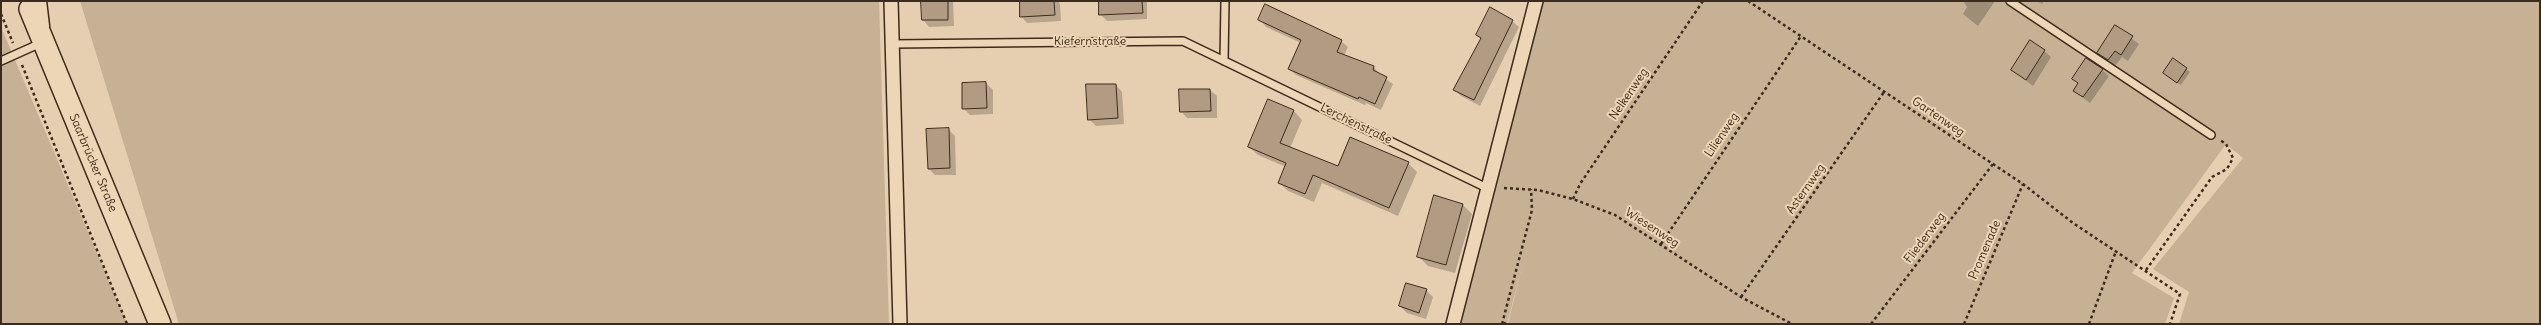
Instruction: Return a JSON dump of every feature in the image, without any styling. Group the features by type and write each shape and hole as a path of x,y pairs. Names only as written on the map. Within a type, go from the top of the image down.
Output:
{"highway":[{"path":"35,1 40,34"}],"main road":[{"name":"Saarbrücker Straße","path":"27,1 160,324"}],"street":[{"path":"891,1 900,324"},
{"path":"1453,324 1536,1"}],"lane":[{"path":"1224,61 1225,1"},
{"path":"2010,1 2211,134"},
{"path":"1,61 17,53 40,34"},
{"name":"Kiefernstraße","path":"892,44 1183,41 1224,61"},
{"name":"Lerchenstraße","path":"1224,61 1487,188"}],"path":[{"name":"Nelkenweg","path":"1573,199 1580,184 1703,1"},
{"name":"Gartenweg","path":"1748,1 2023,184 2073,223 2180,294 2170,324"},
{"path":"1,14 127,324"},
{"name":"Lilienweg","path":"1661,244 1801,36"},
{"name":"Asternweg","path":"1741,297 1884,92"},
{"path":"2146,270 2212,177 2227,169 2233,158 2226,144 2211,134"},
{"name":"Fliederweg","path":"1871,324 1993,164"},
{"name":"Promenade","path":"1964,324 2023,184"},
{"name":"Wiesenweg","path":"1487,188 1531,189 1573,199 1615,215 1741,297 1792,324"},
{"path":"1508,324 1503,323 1532,210 1531,189"},
{"path":"2089,324 2116,252"}],"shaded area":[{"path":"80,1 879,1 889,324 179,324"},
{"path":"1543,1 2540,1 2540,324 2179,324 2189,292 2153,269 2243,158 2226,144 2132,273 2174,298 2165,324 1508,324 1523,262 1507,324 1460,324"},
{"path":"1,27 127,324 1,324"}],"building":[{"path":"921,1 948,1 948,20 922,20"},
{"path":"1020,1 1054,1 1055,15 1020,17"},
{"path":"1099,1 1142,1 1143,13 1099,15"},
{"path":"1265,4 1342,40 1337,52 1374,66 1373,70 1387,77 1375,104 1359,97 1358,99 1288,69 1301,40 1258,20"},
{"path":"1490,7 1513,20 1474,100 1453,90 1481,38 1476,35"},
{"path":"2115,25 2133,36 2121,55 2115,51 2108,60 2097,53"},
{"path":"2030,40 2045,50 2026,80 2011,70"},
{"path":"2086,58 2103,69 2083,97 2073,91 2078,83 2072,79"},
{"path":"2173,58 2187,68 2177,83 2163,73"},
{"path":"986,82 987,108 962,109 962,83"},
{"path":"1086,84 1116,84 1118,118 1088,120"},
{"path":"1179,89 1210,89 1211,111 1180,112"},
{"path":"1268,99 1294,110 1280,143 1338,166 1350,137 1409,162 1389,208 1313,175 1305,194 1278,183 1286,163 1248,147"},
{"path":"949,128 950,168 928,169 926,129"},
{"path":"1434,195 1463,204 1446,265 1417,257"},
{"path":"1406,283 1427,289 1419,313 1399,306"}]}
